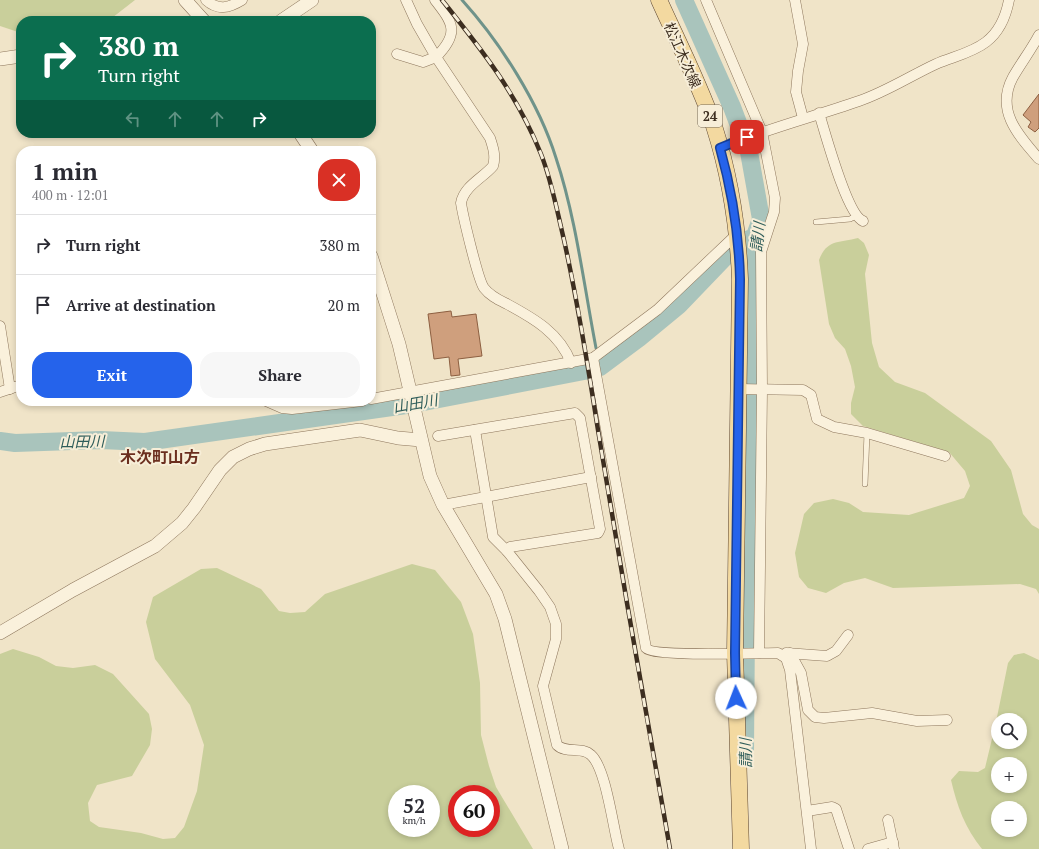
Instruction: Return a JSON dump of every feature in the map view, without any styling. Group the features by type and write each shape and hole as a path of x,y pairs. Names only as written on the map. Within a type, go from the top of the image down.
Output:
{"main road":[{"name":"松江木次線","path":"659,0 705,104 720,148 727,173 738,243 742,389 735,653 741,849"}],"street":[{"path":"186,0 200,16"},
{"path":"206,0 213,6 224,8 233,6 242,0"},
{"path":"288,16 312,0"},
{"path":"406,0 417,24 436,56 490,138 493,147 494,161 492,166 469,188 462,198 461,203 482,285 493,296 543,325 561,346 571,363"},
{"path":"397,54 423,62 436,56 445,48 452,31 449,18 435,0"},
{"path":"706,0 735,65 760,133 775,206 761,252 759,653"},
{"path":"795,0 803,44 796,92 803,118"},
{"path":"720,148 803,118 859,101 887,90 933,66 979,47 986,42 997,29 1006,11 1009,0"},
{"path":"1039,35 1012,78 1006,100 1006,110 1014,128 1039,159"},
{"path":"0,59 16,57"},
{"path":"819,113 843,189 860,219"},
{"path":"376,400 412,400 571,363 594,365 657,310 738,243"},
{"path":"376,272 399,344 430,476 443,505 496,594 505,619 562,849"},
{"path":"0,326 10,389"},
{"path":"594,365 646,648 648,651 790,653 827,656 836,651 848,635"},
{"path":"0,392 16,387"},
{"path":"742,389 803,390 811,395 816,416 819,421 834,427 867,433 945,456"},
{"path":"277,406 292,409 318,406"},
{"path":"438,436 575,413 580,418 600,529 598,533 510,548 507,550"},
{"path":"0,633 73,590 155,546 182,523 220,470 233,458 249,449 265,444 360,430 398,438 421,440"},
{"path":"475,430 493,537 507,550 540,591 550,607 556,624 556,638 543,686 557,745 562,748 586,752 595,759 603,780 619,849"},
{"path":"443,505 591,478"},
{"path":"778,653 786,658 790,670 811,849"},
{"path":"790,653 801,673 808,710 815,717 824,718 872,713 917,721 947,720"},
{"path":"807,811 834,807 838,812 849,849"},
{"path":"868,849 894,846 888,820"}],"lane":[{"path":"816,222 860,219"},
{"path":"865,484 867,433"}],"green space":[{"path":"0,0 135,0 114,16 16,16 16,31 0,26"},
{"path":"858,238 864,243 869,255 865,274 872,343 879,367 895,382 925,393 991,441 1011,470 1023,514 1032,525 1039,529 1039,594 1036,589 1020,584 893,588 865,578 844,583 826,593 808,588 799,577 795,553 804,514 814,503 833,499 849,503 863,512 909,515 964,498 970,486 965,471 949,452 863,426 851,414 851,403 855,387 851,366 845,349 835,338 829,324 819,260 822,253 830,245"},
{"path":"412,564 435,570 461,602 473,634 480,683 481,735 495,785 448,785 448,837 500,837 500,794 533,849 0,849 0,654 13,649 39,657 56,666 73,668 95,665 113,674 149,714 152,729 150,745 132,776 97,785 88,803 90,821 99,827 141,833 163,839 175,838 184,827 197,791 204,745 190,705 155,659 146,622 153,597 201,569 217,568 261,589 279,611 290,613 305,612 325,594"},
{"path":"1024,653 1039,660 1039,849 982,849 966,825 956,799 951,780 959,771 978,772 985,768 991,743 991,749 1027,749 1027,713 998,713 1008,663 1014,655"}],"building":[{"path":"1039,94 1039,128 1035,132 1028,127 1031,122 1023,115"},
{"path":"451,311 452,317 476,314 482,356 458,359 460,375 451,376 449,357 434,359 428,314"}],"waterway":[{"path":"462,0 490,35 517,74 549,137 569,204 596,348"},
{"name":"請川","path":"684,0 732,107 749,152 761,219 756,233 754,270 747,500 745,750"},
{"name":"山田川","path":"0,441 15,443 101,440 145,442 413,404 600,367 639,338 679,305 727,255 749,239"},
{"name":"山田川","path":"599,362 600,367"}],"railway":[{"path":"442,0 485,55 510,92 541,154 551,186 564,240 587,358 624,587 670,849"}],"district":[{"name":"木次町山方","path":"160,457"}],"route":[{"path":"736,698 735,653 740,279 738,239 734,206 720,148 747,137"}]}
